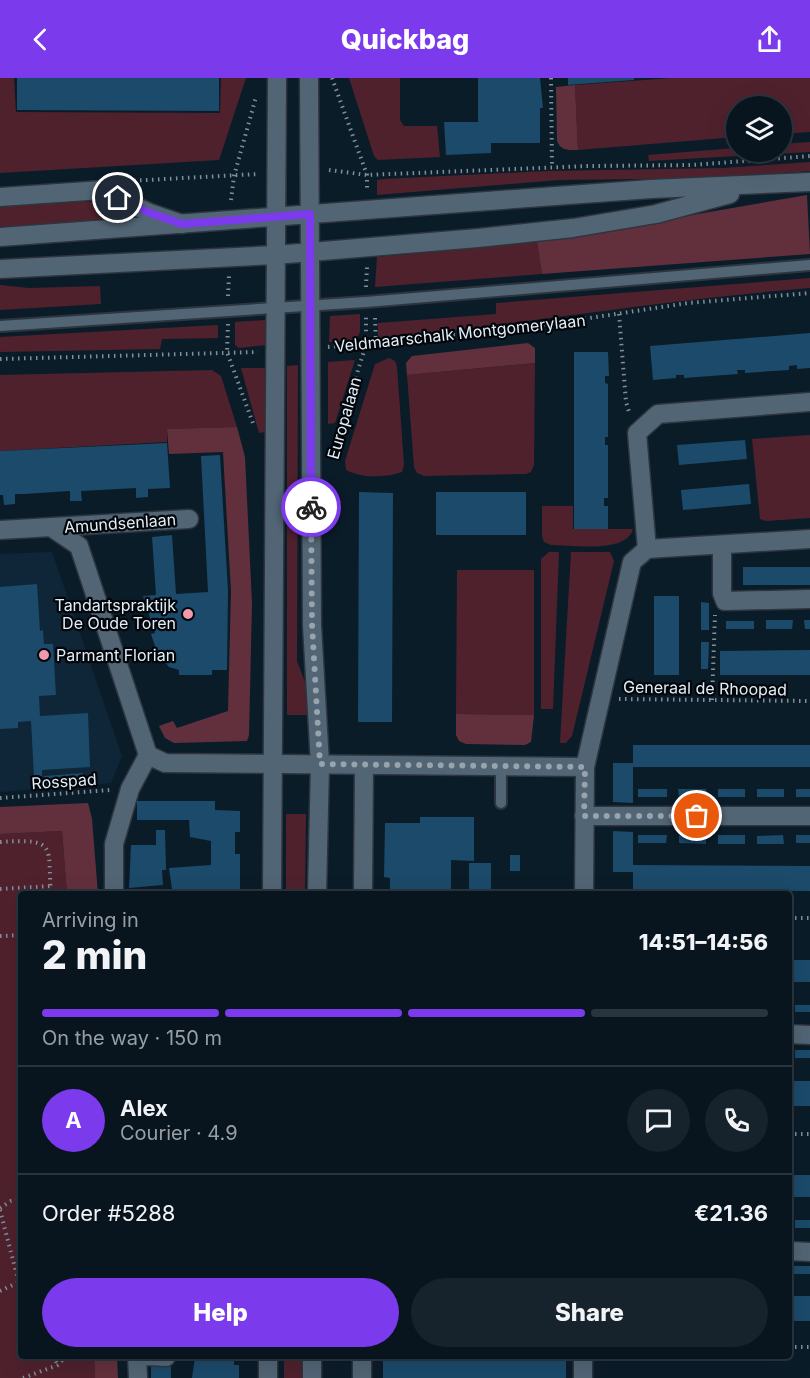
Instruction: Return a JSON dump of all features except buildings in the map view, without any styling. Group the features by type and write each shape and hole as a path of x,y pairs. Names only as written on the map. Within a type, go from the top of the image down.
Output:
{"main road":[{"path":"272,891 277,78"},
{"name":"Europalaan","path":"309,78 312,624 320,764 317,891"},
{"path":"0,237 651,189 810,182"},
{"path":"0,269 275,255 573,228 656,214 761,185"},
{"path":"0,196 102,190 150,213 182,224"},
{"path":"647,549 637,433 658,414 810,402"},
{"name":"Amundsenlaan","path":"0,530 189,519"},
{"name":"Amundsenlaan","path":"51,527 79,546 148,755"},
{"path":"584,891 585,767 632,562 647,549 810,539"},
{"path":"722,546 722,592 725,601 810,599"},
{"path":"114,891 114,844 130,789 148,755 165,763 585,767"},
{"path":"363,891 364,765"},
{"path":"584,816 810,816"},
{"path":"792,1034 810,1035"},
{"path":"792,1251 810,1252"},
{"path":"137,1359 138,1378"},
{"path":"268,1359 268,1378"},
{"path":"312,1359 312,1378"},
{"path":"362,1359 362,1378"},
{"path":"583,1359 583,1378"}],"lane":[{"path":"0,326 366,302 810,265"},
{"path":"501,767 501,803"}],"path":[{"path":"332,78 367,175 367,210"},
{"path":"551,78 552,167"},
{"path":"310,170 339,170 367,175 552,167 692,165 810,156"},
{"path":"102,190 125,181 276,173"},
{"name":"Europalaan","path":"331,459 366,345 367,247"},
{"name":"Veldmaarschalk Montgomerylaan","path":"310,349 376,344 620,314 688,303 810,293"},
{"path":"620,314 626,402 637,433"},
{"path":"375,318 376,344"},
{"path":"227,352 252,416 256,435"},
{"path":"0,359 274,352"},
{"path":"711,700 714,616 725,601"},
{"name":"Generaal de Rhoopad","path":"600,699 810,701"},
{"name":"Rosspad","path":"0,798 130,789"},
{"path":"0,842 25,841 46,847 51,853 51,891"},
{"path":"0,889 51,886"},
{"path":"792,918 810,918"},
{"path":"0,936 18,935"},
{"path":"792,1134 810,1134"},
{"path":"18,1200 11,1201 0,1209 18,1274"},
{"path":"0,1291 18,1282"},
{"path":"792,1347 810,1347"},
{"path":"55,1359 58,1365"},
{"path":"23,1378 58,1365 63,1359"}],"shaded area":[{"path":"0,78 14,78 16,112 220,113 221,78 246,78 219,160 0,173"},
{"path":"349,78 400,78 400,120 404,126 437,126 440,157 378,160 374,156"},
{"path":"672,78 810,78 810,132 792,133 792,96 726,96 726,138 578,150 575,85"},
{"path":"575,85 578,150 568,150 561,147 557,141 556,87"},
{"path":"810,142 810,152 792,153 792,143"},
{"path":"726,149 726,157 649,161 648,155"},
{"path":"810,162 810,171 721,178 559,180 377,195 377,180 385,179 547,171 723,168"},
{"path":"807,195 810,254 542,274 537,242"},
{"path":"64,200 106,204 145,218 0,229 0,204"},
{"path":"537,242 542,274 375,287 377,257"},
{"path":"810,278 810,288 648,305 378,340 378,323 496,314 496,303"},
{"path":"0,285 29,288 100,286 101,304 0,310"},
{"path":"360,314 360,332 356,340 329,342 330,316"},
{"path":"265,320 266,345 239,348 235,345 235,322"},
{"path":"218,325 218,338 162,339 160,349 0,352 0,337"},
{"path":"528,343 535,348 535,363 407,375 406,363 412,356"},
{"path":"389,358 395,361 397,367 404,465 402,472 388,475 358,475 346,470 345,461 375,364"},
{"path":"355,360 335,423 328,424 328,362"},
{"path":"535,363 534,465 531,472 526,474 424,476 417,473 414,467 407,375"},
{"path":"298,365 297,661 311,698 314,715 287,715 287,366"},
{"path":"241,368 265,368 265,432 259,433"},
{"path":"212,370 221,376 237,427 167,429 167,442 0,451 0,375"},
{"path":"237,427 245,457 252,603 249,735 247,741 174,743 165,738 159,726 173,721 177,728 228,711 231,591 223,452 169,454 167,429"},
{"path":"810,435 810,518 766,521 760,519 752,439"},
{"path":"542,506 573,506 573,529 633,529 628,537 610,545 584,547 551,545 544,542 542,536"},
{"name":"Parmant Florian","path":"52,552 122,756 111,783 0,792 0,554"},
{"path":"549,552 559,552 553,709 541,709 541,559"},
{"path":"571,552 610,552 614,561 572,736 566,743 560,743"},
{"path":"457,570 534,570 534,715 456,714"},
{"path":"456,714 534,715 531,742 525,745 466,744 459,741 456,735"},
{"path":"88,803 92,819 98,891 67,891 62,831 0,834 0,807"},
{"path":"286,814 306,814 305,891 286,891"},
{"path":"62,831 67,891 18,891 18,1359 94,1359 95,1378 0,1378 0,834"},
{"path":"94,1359 117,1359 118,1378 95,1378"},
{"path":"284,1359 304,1359 304,1378 284,1378"}],"way so far":[{"path":"311,507 312,624 320,764 585,767 584,816 697,816"}],"place":[{"name":"Tandartspraktijk De Oude Toren","path":"188,614"},
{"name":"Parmant Florian","path":"44,655"}],"route":[{"path":"118,198 150,213 182,224 310,214 311,507"}]}
